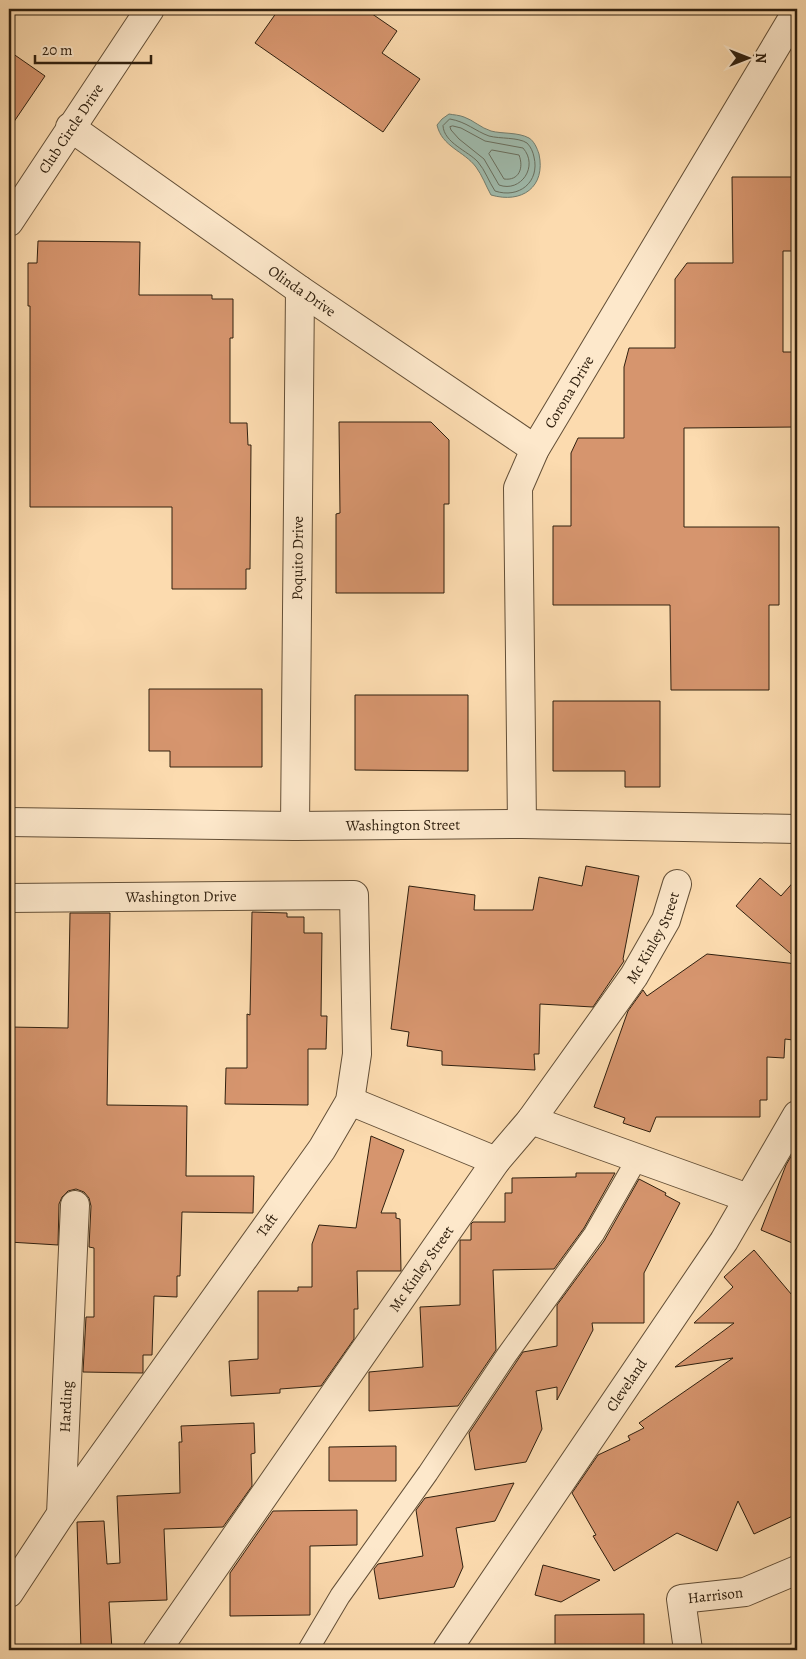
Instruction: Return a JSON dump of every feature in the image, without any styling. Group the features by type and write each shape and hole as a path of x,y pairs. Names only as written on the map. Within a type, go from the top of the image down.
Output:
{"street":[{"name":"Club Circle Drive","path":"9,222 70,127 150,9"},
{"name":"Corona Drive","path":"522,824 518,488 535,449 797,11"},
{"name":"Olinda Drive","path":"70,127 300,290 535,449"},
{"name":"Poquito Drive","path":"295,826 300,290"},
{"name":"Washington Street","path":"9,822 295,826 522,824 797,830"},
{"name":"Mc Kinley Street","path":"157,1650 496,1162 532,1120 634,976 666,920 677,884"},
{"name":"Washington Drive","path":"9,898 354,895"},
{"name":"Taft","path":"61,1514 322,1149 350,1101 357,1054 354,895"},
{"path":"350,1101 496,1162"},
{"name":"Cleveland","path":"447,1650 724,1241 797,1115"},
{"path":"532,1120 748,1198"},
{"name":"Harding","path":"61,1514 75,1205"},
{"path":"9,1593 61,1514"},
{"name":"Harrison","path":"688,1650 681,1599 745,1592 797,1570"}],"lane":[{"path":"308,1650 340,1596 428,1472 506,1356 594,1234 637,1159"}],"water":[{"path":"449,114 467,118 491,131 525,136 531,139 539,154 539,176 535,184 522,195 502,197 491,195 476,167 448,144 440,132 437,125"}],"building":[{"path":"279,9 365,9 397,31 382,53 420,79 383,132 255,43"},
{"path":"9,51 45,76 9,129"},
{"path":"732,177 797,177 797,251 783,251 783,352 797,352 797,427 684,428 684,527 779,527 779,605 769,605 769,690 671,690 670,605 553,605 553,526 571,526 571,453 578,438 624,438 624,367 629,348 675,348 675,279 687,263 733,263"},
{"path":"38,241 140,242 139,295 212,295 212,299 233,299 233,338 230,338 230,423 247,423 248,445 251,445 250,569 246,569 246,589 172,589 172,507 30,507 30,306 28,306 28,263 37,263"},
{"path":"339,422 431,422 449,440 449,504 444,504 444,593 336,593 336,514 340,513"},
{"path":"149,689 262,689 262,767 170,767 170,751 149,751"},
{"path":"355,695 468,695 468,771 355,770"},
{"path":"553,701 660,701 660,787 625,787 625,771 553,771"},
{"path":"586,866 639,876 624,961 593,1007 540,1004 539,1054 534,1054 535,1070 442,1065 442,1051 407,1046 409,1032 391,1029 409,886 475,895 474,910 533,910 539,877 582,886"},
{"path":"760,878 781,896 797,878 797,959 736,906"},
{"path":"252,912 287,913 287,917 304,917 304,933 322,933 321,1016 327,1016 326,1049 308,1049 308,1105 225,1104 226,1068 247,1068 247,1014 250,1015"},
{"path":"70,913 110,913 107,1105 187,1106 186,1176 254,1176 253,1213 182,1212 180,1276 177,1276 177,1297 154,1296 152,1355 143,1355 143,1373 83,1372 86,1317 94,1317 94,1248 89,1247 91,1206 89,1198 84,1192 76,1189 68,1191 62,1197 59,1204 58,1245 9,1242 9,1027 68,1028"},
{"path":"707,954 797,964 797,999 793,1040 785,1039 784,1058 767,1057 767,1100 760,1100 760,1117 656,1117 650,1132 623,1123 625,1118 594,1107 628,1011 643,990 647,996"},
{"path":"371,1136 404,1150 381,1213 396,1213 396,1218 400,1219 401,1271 357,1271 358,1309 354,1309 354,1339 321,1386 280,1389 280,1393 231,1396 229,1361 258,1359 258,1291 298,1291 298,1287 312,1287 312,1244 319,1225 356,1228"},
{"path":"797,1146 797,1245 761,1230 786,1165"},
{"path":"576,1173 615,1173 584,1228 554,1269 493,1270 496,1350 458,1406 369,1411 369,1372 423,1367 420,1307 460,1305 460,1240 471,1240 471,1224 473,1222 505,1222 505,1193 512,1193 512,1178 576,1177"},
{"path":"639,1179 666,1193 665,1195 680,1203 644,1273 644,1323 592,1323 593,1330 557,1400 557,1387 536,1391 542,1429 526,1462 475,1470 469,1433 523,1352 557,1346 557,1305 604,1241"},
{"path":"754,1250 797,1301 797,1514 754,1534 738,1501 717,1551 677,1533 614,1571 593,1536 596,1535 572,1493 598,1455 630,1440 628,1436 644,1428 639,1423 733,1358 675,1367 734,1323 694,1323 733,1287 724,1277"},
{"path":"254,1423 255,1453 251,1454 252,1486 223,1527 164,1529 167,1600 109,1602 112,1650 81,1650 77,1522 104,1521 107,1564 120,1563 117,1496 180,1493 179,1442 182,1442 181,1426"},
{"path":"396,1446 396,1481 329,1481 329,1447"},
{"path":"514,1483 495,1521 456,1528 463,1567 454,1587 379,1599 374,1569 378,1564 423,1556 416,1510 425,1498"},
{"path":"357,1510 357,1545 310,1546 310,1615 230,1616 230,1573 273,1511"},
{"path":"543,1565 600,1580 561,1602 535,1595"},
{"path":"644,1614 644,1650 560,1650 560,1646 555,1646 555,1615"}]}
